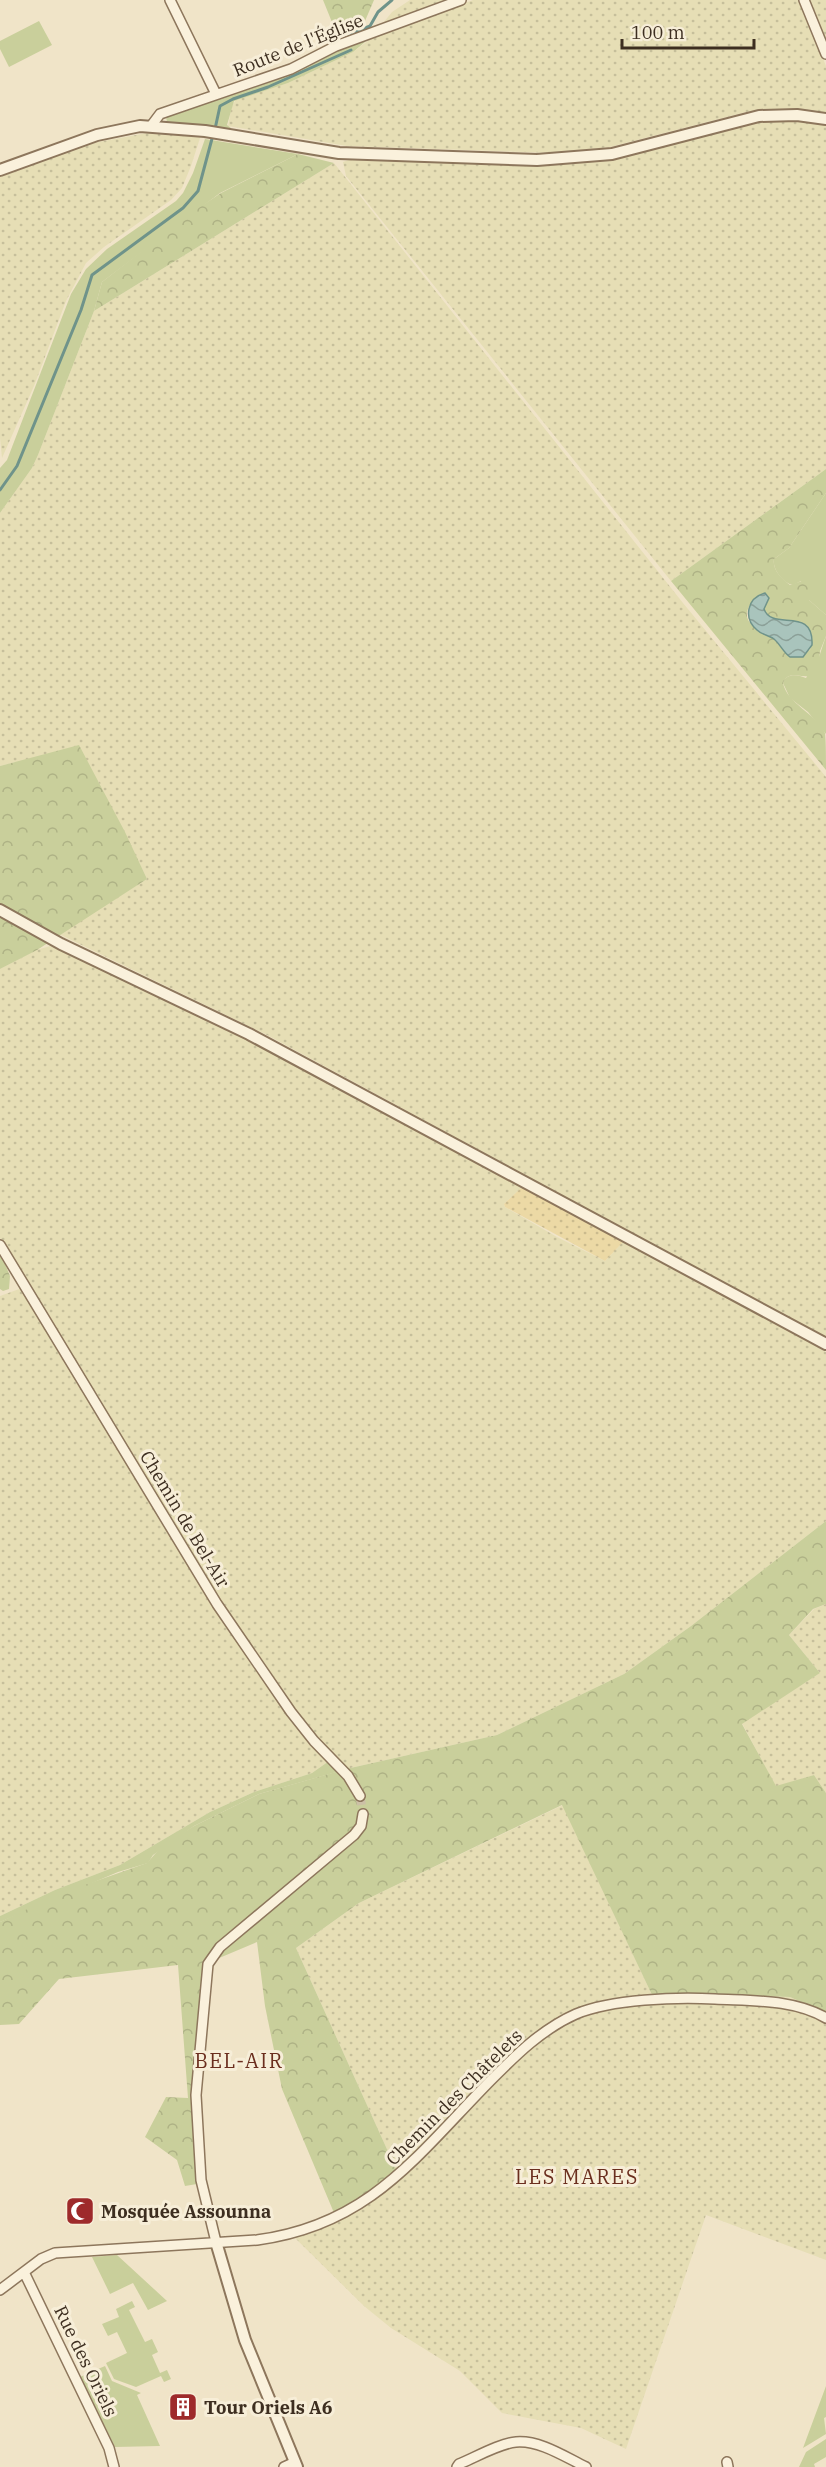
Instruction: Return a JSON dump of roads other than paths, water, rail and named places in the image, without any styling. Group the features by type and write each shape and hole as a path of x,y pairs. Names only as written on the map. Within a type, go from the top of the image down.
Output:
{"street":[{"path":"170,0 216,94"},
{"name":"Route de l'Église","path":"150,126 160,114 291,69 336,46 461,0"},
{"path":"804,0 826,54"},
{"path":"0,170 97,135 150,126 213,133 339,153 562,159 612,154 759,116 797,115 826,119"},
{"path":"0,910 61,944 249,1034 826,1344"},
{"name":"Chemin de Bel-Air","path":"0,1245 217,1604 291,1712 314,1741 348,1776 360,1796"},
{"path":"284,2467 296,2465 245,2340 202,2187 196,2095 208,1964 220,1947 354,1835 361,1826 363,1814"},
{"name":"Chemin des Châtelets","path":"0,2290 41,2259 55,2253 257,2240 283,2235 330,2220 387,2186 410,2166 523,2049 559,2023 586,2011 629,2003 703,1999 792,2005 812,2010 826,2018"},
{"name":"Rue des Oriels","path":"24,2272 109,2448 114,2467"},
{"path":"457,2467 459,2464 514,2442 528,2442 586,2467"}],"water":[{"path":"765,593 769,598 764,609 768,616 800,622 811,633 812,645 803,657 790,657 774,639 759,632 750,620 751,604 754,599"}],"waterway":[{"path":"349,35 370,26 378,12 392,0"},
{"path":"215,129 220,106 351,50"},
{"path":"0,490 17,466 81,310 92,275 183,208 198,191 213,135"}],"tunnel":[{"path":"360,1796 363,1814"}],"place":[{"name":"Mosquée Assounna","path":"80,2211"},
{"name":"Tour Oriels A6","path":"183,2407"}],"district":[{"name":"BEL-AIR","path":"239,2060"},
{"name":"LES MARES","path":"577,2176"}]}
